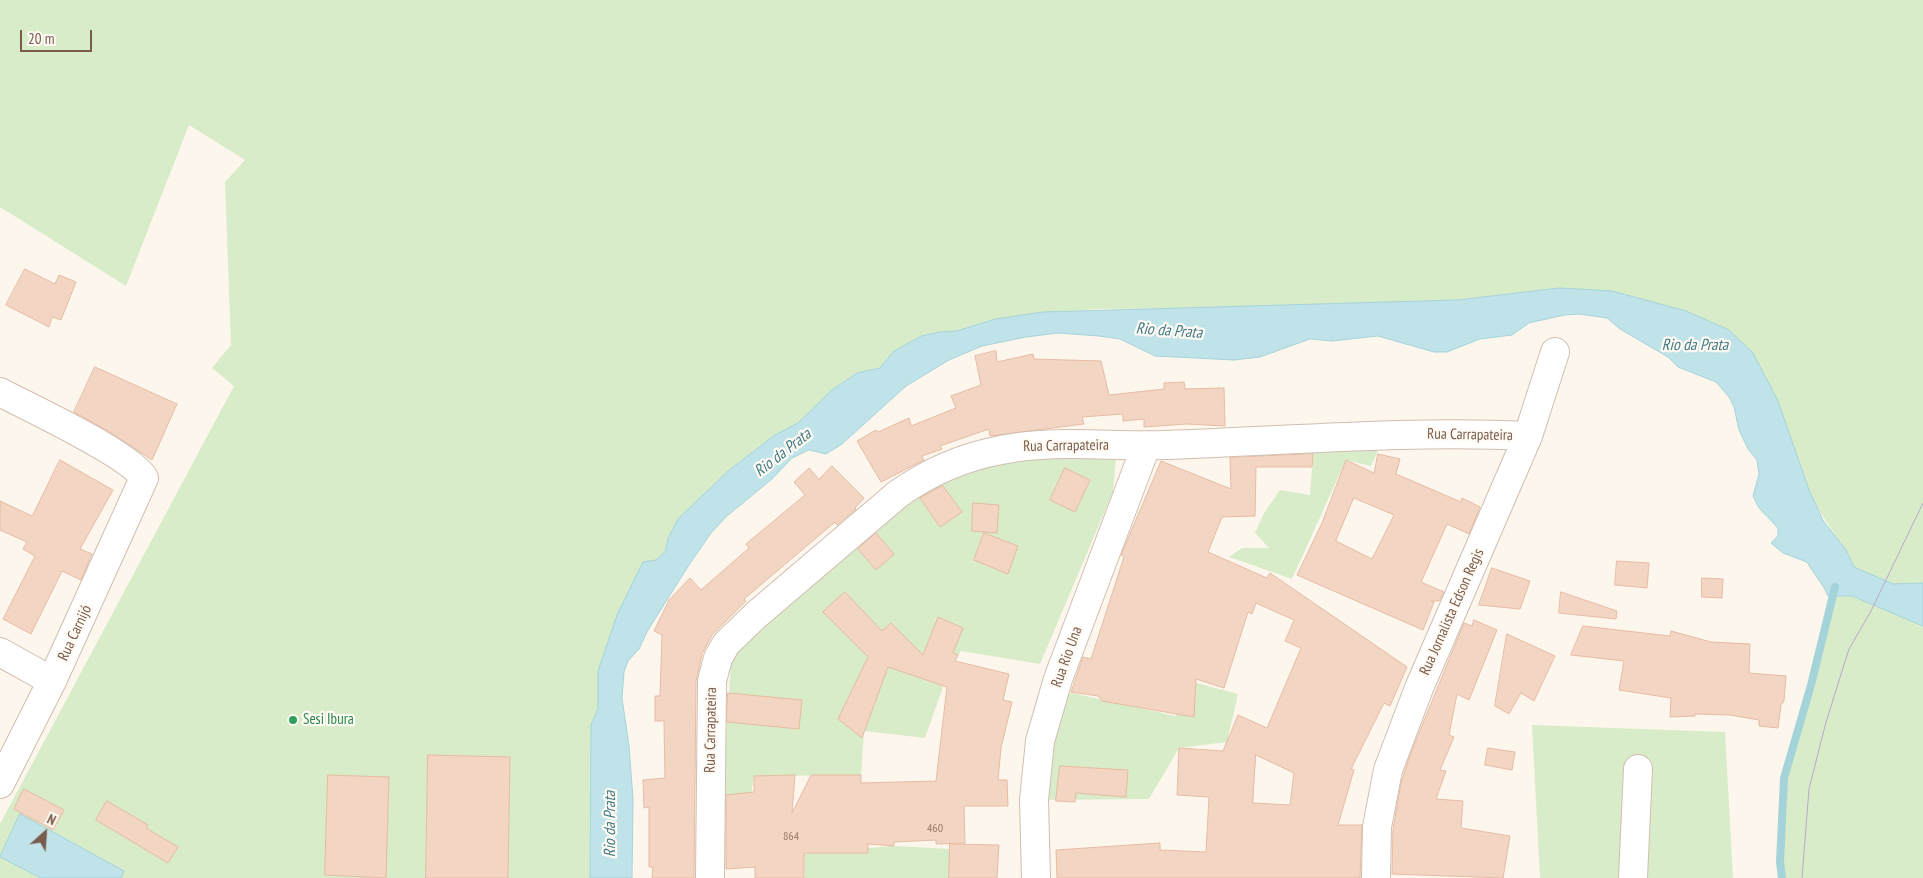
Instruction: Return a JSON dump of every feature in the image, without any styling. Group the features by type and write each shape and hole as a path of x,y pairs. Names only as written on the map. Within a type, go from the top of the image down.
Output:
{"street":[{"name":"Rua Jornalista Edson Regis","path":"1376,878 1377,827 1388,770 1418,688 1528,436 1556,352"},
{"name":"Rua Carnijó","path":"0,392 114,453 138,468 144,478 52,681 0,784"},
{"name":"Rua Carrapateira","path":"710,878 712,681 718,658 726,644 756,615 898,494 935,471 1000,450 1035,445 1146,446 1466,433 1528,436"},
{"name":"Rua Rio Una","path":"1036,878 1034,800 1040,740 1058,679 1146,446"},
{"path":"0,652 52,681"},
{"path":"1632,878 1638,769"}],"green space":[{"path":"0,0 1923,0 1923,583 1893,584 1854,568 1844,548 1809,492 1778,401 1560,288 1457,300 1216,308 1098,309 995,319 957,331 921,336 893,352 880,368 856,373 832,390 798,423 775,435 728,471 678,519 668,539 665,552 656,560 598,671 598,708 591,725 590,878 0,878 0,824 234,386 212,368 231,345 225,182 245,160 189,125 126,286 0,207"},
{"path":"1314,444 1381,444 1371,466 1346,460 1292,579 1229,557 1242,548 1269,548 1255,533 1264,513 1280,490 1310,495"},
{"path":"1036,450 1116,457 1113,492 1040,664 961,651 949,670 925,738 864,731 861,775 754,776 748,815 721,811 732,649 919,488"},
{"path":"1852,596 1923,626 1923,878 1782,878 1780,862 1784,778 1811,685 1832,597"},
{"path":"1182,679 1238,694 1227,742 1179,748 1149,799 1041,800 1063,691 1176,716"},
{"path":"1532,725 1725,732 1733,878 1540,878"},
{"path":"894,846 950,849 952,878 805,878 804,853"}],"water":[{"name":"Rio da Prata","path":"1560,288 1612,291 1686,311 1729,330 1753,353 1778,401 1809,490 1823,520 1846,550 1854,567 1893,584 1923,583 1923,626 1852,596 1828,596 1807,562 1783,553 1771,543 1778,536 1778,528 1759,508 1753,496 1759,474 1757,460 1748,449 1739,430 1734,407 1729,397 1716,382 1678,367 1668,357 1620,329 1607,318 1579,314 1564,315 1529,323 1512,335 1480,339 1447,352 1434,352 1378,336 1332,341 1310,339 1260,357 1234,360 1155,356 1120,339 1099,336 1058,333 1026,337 982,346 949,360 906,386 842,444 826,454 809,450 792,458 772,479 727,516 711,533 648,630 639,649 628,661 624,672 622,698 629,746 633,799 632,878 590,878 591,725 598,708 598,671 617,615 643,562 656,560 665,552 668,539 678,519 728,471 775,435 798,423 832,390 857,373 880,368 893,352 921,336 957,331 995,319 1043,312 1457,300"},
{"path":"20,814 124,871 121,878 41,878 0,857"}],"building":[{"path":"25,269 55,284 59,275 76,282 61,320 52,317 49,327 6,305"},
{"path":"996,351 997,362 1033,354 1034,359 1101,361 1109,395 1164,389 1164,383 1184,382 1185,389 1224,388 1225,426 1187,424 1144,427 1144,419 1123,421 1123,414 1082,417 1084,424 990,436 989,429 940,446 942,449 922,456 924,460 881,482 857,441 876,430 878,432 909,418 911,426 956,408 951,396 981,385 975,356"},
{"path":"95,367 177,404 152,460 108,431 74,412"},
{"path":"1313,454 1312,467 1256,467 1255,516 1222,517 1208,552 1267,578 1270,573 1407,667 1390,706 1384,703 1351,769 1354,770 1338,825 1362,825 1360,878 1057,878 1056,850 1160,843 1160,850 1206,852 1209,797 1177,795 1179,748 1223,751 1238,715 1267,728 1301,648 1285,641 1294,620 1256,603 1252,614 1248,612 1224,688 1196,679 1194,717 1102,701 1098,696 1071,692 1083,657 1091,659 1124,557 1121,555 1161,461 1231,489 1230,458","holes":["1256,755 1294,773 1290,805 1253,803"]},
{"path":"1378,454 1400,459 1396,474 1461,502 1462,498 1480,507 1469,534 1447,524 1421,582 1444,592 1439,601 1431,601 1434,602 1423,630 1297,575 1322,523 1346,460 1374,473","holes":["1354,498 1394,515 1372,559 1336,541"]},
{"path":"60,460 113,490 80,549 92,554 81,580 62,571 31,634 3,619 35,556 23,549 27,542 0,530 0,501 32,516"},
{"path":"832,466 864,498 856,509 837,525 835,522 744,599 746,601 712,635 702,654 696,681 694,878 652,878 653,867 649,867 649,807 644,808 643,780 665,778 664,721 655,721 655,696 660,696 662,635 654,631 669,600 690,578 701,590 749,548 746,544 805,495 794,482 809,468 819,479"},
{"path":"1065,468 1090,480 1075,512 1050,500"},
{"path":"943,486 962,512 940,527 920,498"},
{"path":"973,503 999,505 997,533 972,531"},
{"path":"876,533 894,554 876,570 858,549"},
{"path":"984,533 1018,546 1008,574 974,560"},
{"path":"1617,561 1649,563 1647,588 1615,585"},
{"path":"1492,568 1530,581 1520,609 1479,605"},
{"path":"1702,578 1723,579 1722,598 1702,597"},
{"path":"845,592 882,631 891,623 923,655 938,617 963,628 953,653 958,655 955,661 1009,674 1003,700 1012,702 1001,748 998,780 1007,780 1008,806 964,806 965,843 936,844 936,840 894,842 894,846 868,844 868,853 804,853 804,878 755,878 755,867 726,869 726,795 754,792 754,776 795,775 792,813 811,775 861,775 861,783 936,781 947,687 888,667 862,738 838,719 868,657 823,612"},
{"path":"1561,592 1617,611 1616,619 1559,613"},
{"path":"1474,620 1497,630 1469,700 1457,694 1449,735 1454,737 1440,770 1446,771 1436,799 1463,801 1461,828 1510,836 1503,878 1392,874 1393,829 1401,783 1410,755 1464,623 1472,626"},
{"path":"1583,626 1670,636 1671,631 1711,642 1750,644 1749,673 1786,676 1784,701 1781,705 1778,728 1759,726 1759,720 1730,715 1695,714 1695,716 1670,717 1671,698 1619,690 1624,661 1571,655"},
{"path":"1507,634 1555,656 1534,701 1521,693 1509,714 1495,706"},
{"path":"728,693 802,700 799,729 727,722"},
{"path":"1488,748 1515,752 1512,770 1485,765"},
{"path":"428,755 510,757 508,878 426,878"},
{"path":"1060,766 1128,770 1126,797 1076,793 1075,802 1056,801"},
{"path":"328,775 389,777 386,878 325,875"},
{"path":"24,789 64,810 53,830 14,809"},
{"path":"107,801 148,825 146,828 178,847 168,863 96,820"},
{"path":"950,844 999,845 997,878 949,878"}],"waterway":[{"path":"1782,878 1780,862 1784,778 1811,685 1835,587"}],"tram line":[{"path":"1802,878 1809,789 1826,722 1849,649 1871,611 1923,503"}],"place":[{"name":"Sesi Ibura","path":"293,720"}]}
